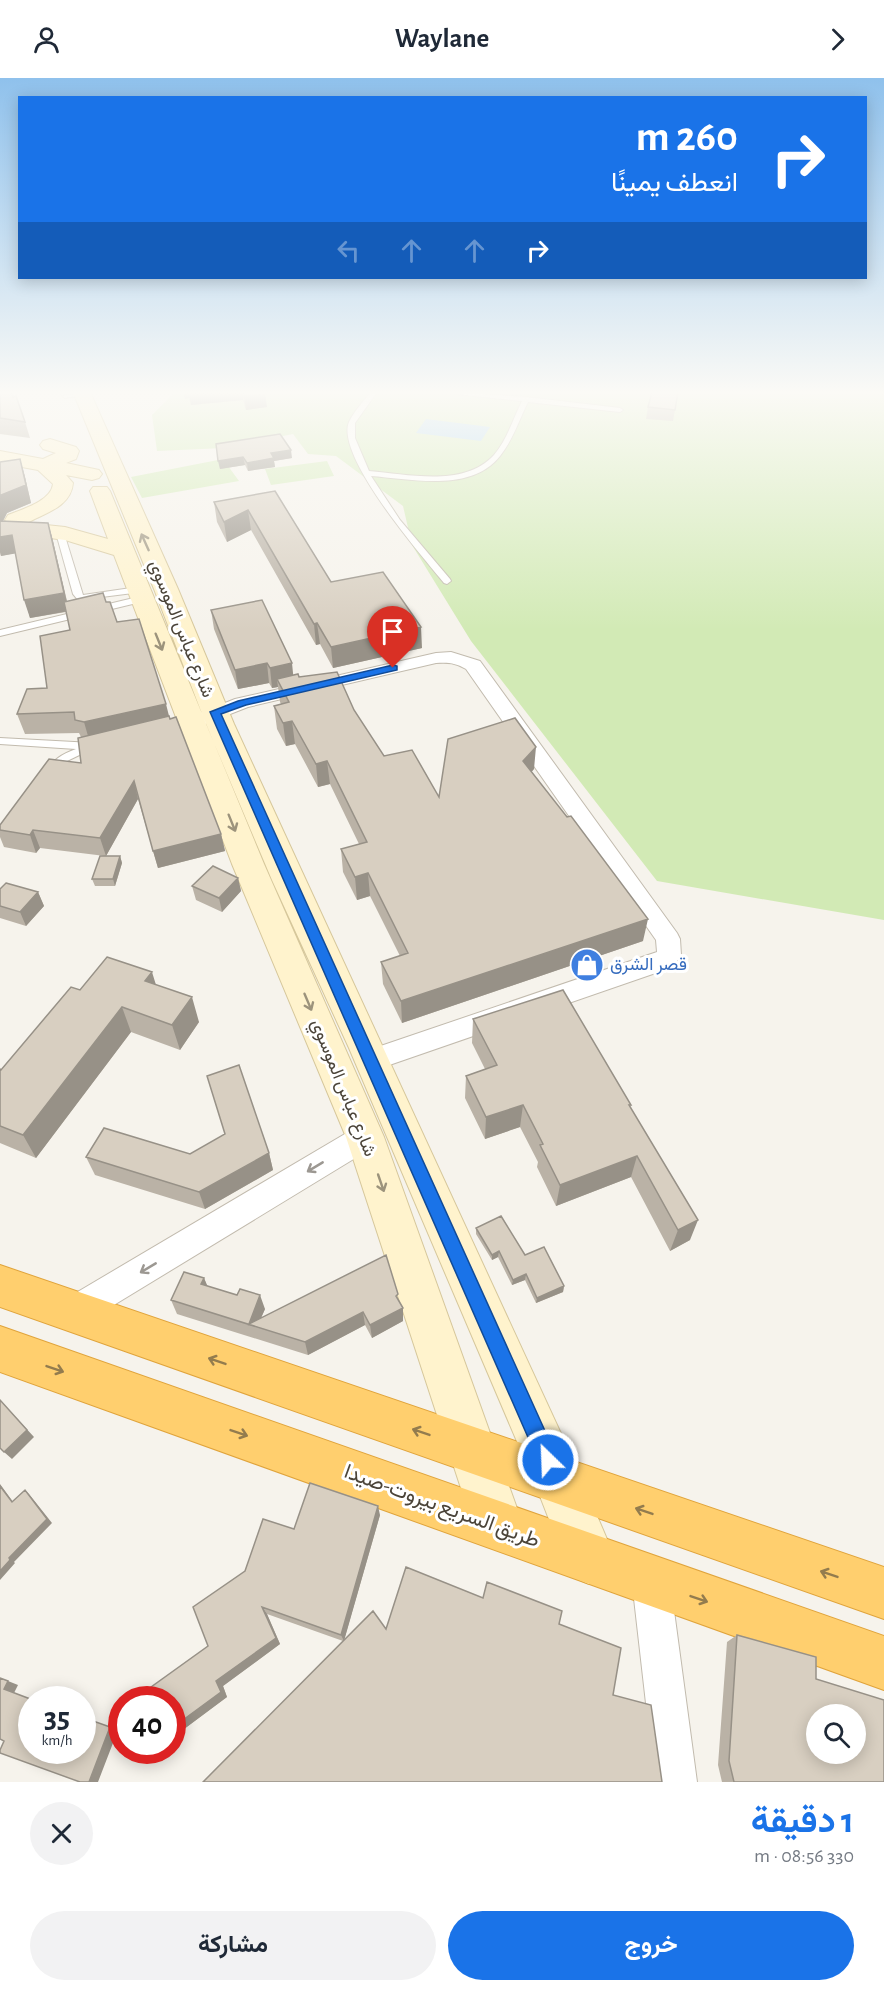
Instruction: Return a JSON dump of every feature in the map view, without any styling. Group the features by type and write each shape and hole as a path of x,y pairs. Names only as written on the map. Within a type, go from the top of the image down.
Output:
{"highway":[{"path":"0,1286 884,1593"},
{"name":"طريق السريع بيروت-صيدا","path":"0,1350 884,1663"}],"street":[{"path":"5,524 54,501 62,493 63,483 48,472"},
{"path":"5,524 60,512 88,492 55,472"},
{"name":"شارع عباس الموسوي","path":"86,472 88,492 123,551 196,721 248,864 365,1137 498,1525"},
{"name":"شارع عباس الموسوي","path":"113,472 166,589 196,721 288,880 372,1060 558,1481 589,1558"},
{"path":"5,524 16,529 60,532 123,551"},
{"path":"196,721 242,703 436,658 452,656 462,658 473,665 668,939 669,955 664,960 372,1060"},
{"path":"75,1311 365,1137"},
{"path":"651,1581 676,1782"}],"lane":[{"path":"366,472 447,478 462,477 478,472"},
{"path":"366,472 397,521 447,581"},
{"path":"60,532 77,594 81,598 140,595"},
{"path":"0,633 140,595"},
{"path":"0,741 98,745 70,753 57,763 44,780"}],"green space":[{"path":"159,472 232,472 239,481 142,498 131,477"},
{"path":"266,472 332,472 334,476 271,485"},
{"path":"357,472 884,472 884,920 657,881 471,641 412,545 403,506"}],"building":[{"path":"0,472 23,472 26,485 1,495 0,498"},
{"path":"275,491 331,582 383,572 421,627 331,647 317,623 314,624 248,510 224,522 214,502"},
{"path":"0,521 48,523 64,593 24,600 12,535 0,537"},
{"path":"103,593 106,602 110,602 117,622 139,619 166,704 84,722 75,720 74,712 17,714 27,689 47,688 40,636 70,630 64,602"},
{"path":"262,600 292,663 270,668 267,663 235,670 211,610"},
{"path":"337,672 354,710 384,756 412,750 439,797 448,739 515,718 536,747 523,761 567,817 571,816 648,919 401,1001 381,962 408,953 368,873 355,877 341,849 367,842 327,761 316,764 292,721 283,723 274,706 289,702 277,679 298,674 299,677"},
{"path":"169,716 170,719 176,717 221,834 153,851 134,781 100,838 33,830 30,835 0,830 0,825 49,759 81,763 78,738"},
{"path":"100,856 120,856 113,879 92,879"},
{"path":"213,866 238,878 219,898 192,886"},
{"path":"6,883 38,892 20,912 0,906 0,889"},
{"path":"107,957 152,972 145,981 192,997 172,1025 122,1007 23,1135 0,1126 0,1069 71,987 80,990"},
{"path":"563,990 698,1220 678,1230 637,1156 560,1185 523,1105 486,1117 466,1076 497,1065 473,1019"},
{"path":"239,1065 269,1153 199,1192 86,1157 104,1128 190,1154 225,1134 207,1076"},
{"path":"501,1216 525,1255 544,1247 564,1286 537,1298 526,1274 513,1280 499,1251 492,1255 476,1228"},
{"path":"386,1255 398,1294 396,1296 403,1308 370,1325 363,1312 305,1342 171,1300 184,1272 204,1278 201,1284 237,1295 240,1289 260,1295 249,1324"},
{"path":"0,1400 27,1430 4,1452 0,1448"},
{"path":"310,1483 378,1506 341,1635 262,1607 276,1638 216,1681 221,1692 186,1718 186,1686 152,1686 208,1646 193,1607 245,1571 263,1519 294,1529"},
{"path":"0,1486 12,1502 25,1490 47,1519 9,1558 10,1560 0,1571"},
{"path":"406,1567 483,1598 487,1582 562,1611 559,1624 621,1648 613,1695 651,1705 662,1782 203,1782 373,1611 386,1629"},
{"path":"737,1635 816,1657 816,1679 884,1700 884,1782 734,1782 729,1761"},
{"path":"0,1678 8,1681 4,1689 18,1694 18,1760 0,1753 4,1741 0,1739"},
{"path":"96,1722 108,1726 108,1732 96,1764"},
{"path":"30,1764 96,1764 89,1782 80,1782"}],"place":[{"name":"قصر الشرق","path":"587,965"}],"route":[{"path":"393,668 242,703 215,712 288,880 367,1048 443,1226 548,1460"}]}
